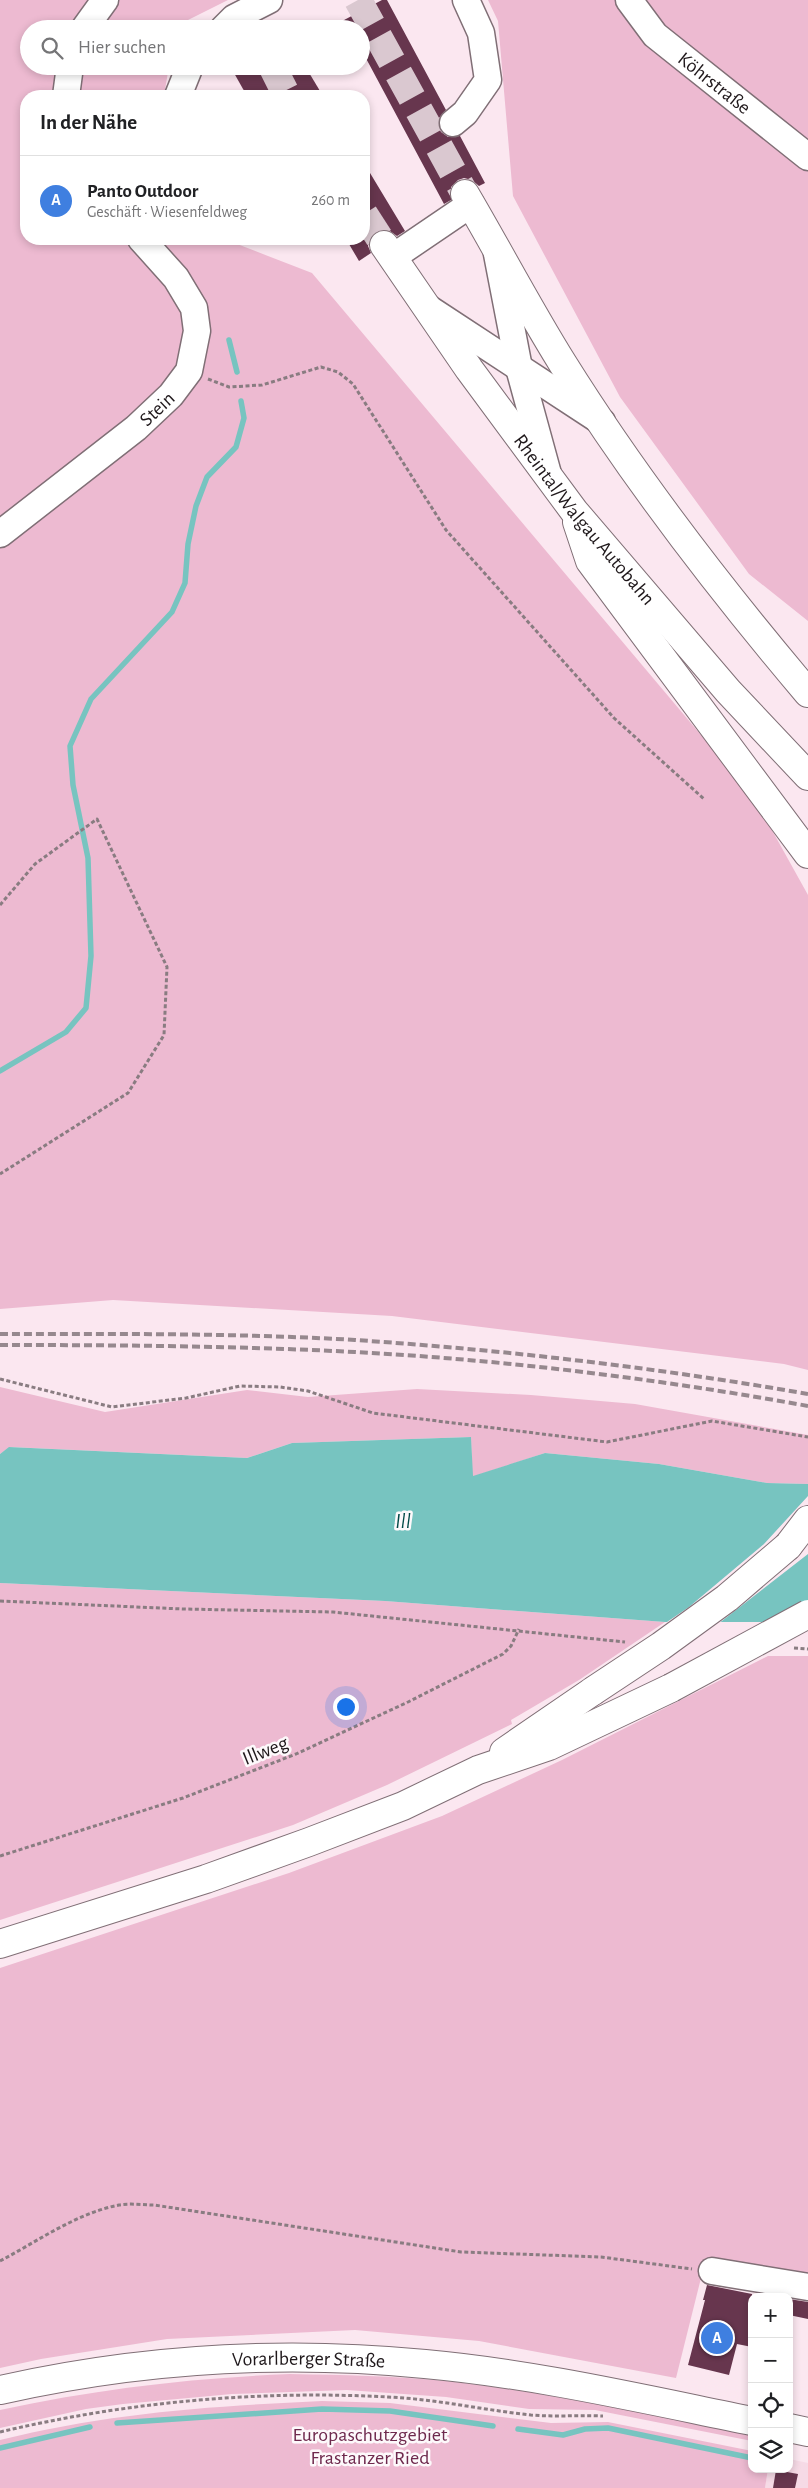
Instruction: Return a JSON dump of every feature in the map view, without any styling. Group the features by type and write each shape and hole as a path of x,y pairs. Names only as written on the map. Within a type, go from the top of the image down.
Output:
{"main road":[{"path":"468,199 562,363 602,423 728,596 808,693"},
{"name":"Rheintal/Walgau Autobahn","path":"388,251 469,369 574,511 728,690 808,776"},
{"path":"574,511 590,561 808,854"},
{"path":"728,596 781,635 808,665"},
{"path":"478,1770 661,1646 727,1598 798,1539 808,1520"},
{"path":"0,1944 206,1879 403,1806 478,1770 549,1746 671,1688 808,1614"},
{"name":"Vorarlberger Straße","path":"0,2390 50,2379 142,2364 245,2359 354,2359 495,2372 615,2405 748,2421"},
{"path":"793,2429 808,2432"}],"street":[{"path":"91,20 105,0"},
{"path":"232,20 269,0"},
{"path":"453,123 464,113 488,80 482,33 466,0"},
{"name":"Köhrstraße","path":"629,0 655,35 808,158"},
{"path":"67,90 69,75"},
{"path":"180,90 186,75"},
{"path":"388,251 468,199"},
{"name":"Stein","path":"0,534 136,428 170,396 189,371 197,331 194,308 176,278 147,245"},
{"path":"495,246 519,368 549,478"},
{"path":"427,307 602,423"},
{"path":"712,2271 808,2286"}],"path":[{"path":"189,371 228,387 262,385 321,367 338,372 353,384 446,530 614,718 704,799"},
{"path":"0,905 35,864 97,819 167,967 164,1035 128,1094 0,1174"},
{"path":"0,1379 112,1407 186,1398 240,1386 280,1387 308,1391 373,1413 607,1442 712,1421 808,1437"},
{"name":"Illweg","path":"0,1601 183,1609 333,1612 519,1630 511,1646 503,1654 392,1710 296,1754 183,1798 0,1856"},
{"path":"0,2261 85,2216 120,2205 135,2204 164,2206 461,2252 601,2257 712,2271"},
{"path":"0,2432 86,2413 123,2408 292,2395 391,2397 529,2414 615,2405"}],"shaded area":[{"path":"793,2460 808,2463 808,2488 765,2488 767,2473 793,2473"}],"green space":[{"path":"0,0 228,0 188,20 20,20 20,75 168,75 165,90 20,90 20,245 240,245 312,273 754,798 808,895 808,1370 784,1364 392,1316 113,1300 0,1309"},
{"path":"488,0 808,0 808,621 749,574 620,397 513,196 498,21"},
{"path":"0,1387 105,1412 247,1390 308,1397 417,1389 531,1395 635,1404 808,1435 808,1484 767,1483 659,1464 545,1453 472,1477 471,1437 292,1443 247,1458 10,1447 0,1454"},
{"path":"0,1583 385,1601 665,1622 579,1680 511,1720 512,1724 387,1785 293,1825 0,1920"},
{"path":"768,1656 808,1656 808,2279 705,2262 676,2378 479,2341 355,2330 167,2339 41,2359 0,2368 0,1968 289,1873 442,1816 562,1760"},
{"path":"290,2374 348,2375 446,2381 561,2398 748,2432 748,2440 595,2410 529,2409 446,2397 347,2390 232,2394 123,2404 86,2409 0,2428 0,2410 108,2390 217,2378"},
{"name":"Europaschutzgebiet Frastanzer Ried","path":"322,2401 390,2403 551,2423 608,2422 748,2450 748,2473 767,2473 765,2488 0,2488 0,2440 80,2423 120,2417 240,2405"}],"water":[{"name":"Ill","path":"471,1437 473,1476 545,1453 659,1464 767,1483 808,1484 808,1622 665,1622 385,1601 0,1583 0,1454 9,1447 247,1458 292,1443"}],"pier":[{"path":"808,1496 808,1554 718,1624 664,1624 689,1607 764,1544"}],"building":[{"path":"382,0 387,0 446,110 439,118 438,126 441,132 448,137 460,136 485,183 479,186 472,180 464,178 458,180 451,187 451,200 444,204 370,66 370,20 344,20"},
{"path":"235,75 310,75 319,90 244,90"},
{"path":"370,173 405,231 397,236 390,231 382,230 376,232 370,239"},
{"path":"350,245 368,245 371,253 359,261"},
{"path":"707,2285 748,2293 748,2346 737,2344 729,2375 688,2365 705,2300 703,2300"},
{"path":"793,2300 808,2302 808,2319 793,2316"},
{"path":"776,2473 798,2474 795,2488 773,2488"}],"waterway":[{"path":"229,340 237,372"},
{"path":"0,1071 66,1032 86,1008 91,956 88,858 73,785 70,746 91,699 172,612 185,583 188,544 196,506 207,477 236,447 244,418 241,401"},
{"path":"117,2423 322,2409 390,2411 493,2426"},
{"path":"0,2448 90,2427"},
{"path":"518,2429 563,2435 585,2429 608,2428 748,2457"}],"tunnel":[{"path":"238,0 248,20"},
{"path":"358,0 369,20"},
{"path":"370,22 465,194"},
{"path":"276,75 284,90"},
{"path":"370,223 384,245"}],"railway":[{"path":"0,1334 266,1336 412,1344 639,1368 808,1394"},
{"path":"0,1345 222,1347 355,1352 469,1360 639,1379 808,1406"}],"place":[{"name":"Panto Outdoor","path":"717,2338"}]}
